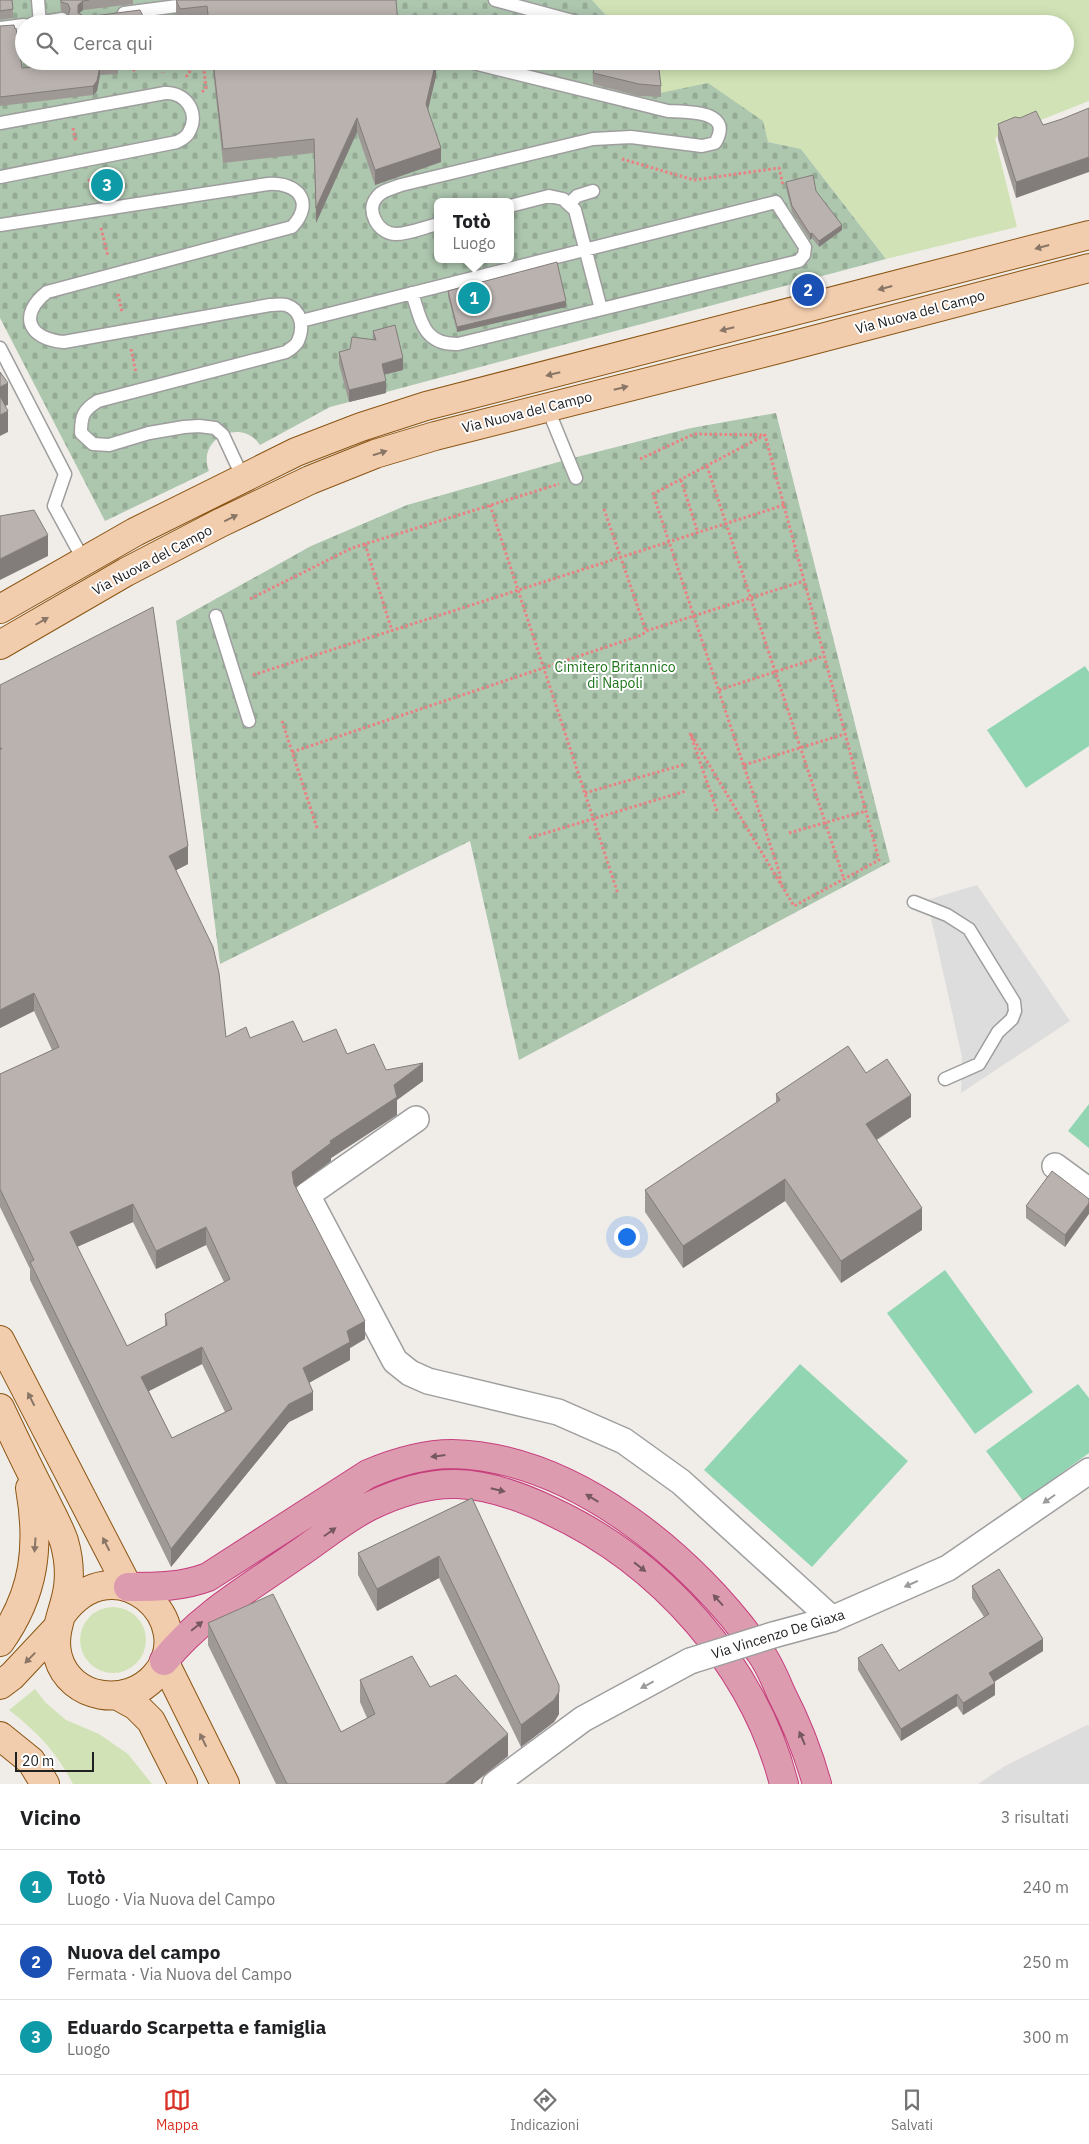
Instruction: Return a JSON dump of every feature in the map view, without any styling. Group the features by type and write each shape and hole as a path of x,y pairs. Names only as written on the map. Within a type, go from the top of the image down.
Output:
{"highway":[{"path":"128,1587 190,1584 208,1577 368,1474 393,1463 450,1454 480,1456 507,1461 565,1483 627,1520 658,1543 712,1593 762,1654 810,1756 817,1784"},
{"path":"164,1661 176,1645 202,1622 369,1507 409,1490 457,1484 482,1487 509,1493 564,1516 616,1549 669,1591 706,1633 740,1681 766,1733 784,1784"}],"main road":[{"path":"0,609 175,511 296,452 361,426 426,406 1089,235"},
{"name":"Via Nuova del Campo","path":"0,646 126,572 220,523 310,480 375,454 547,406 779,349 1089,268"},
{"path":"0,1340 128,1587"},
{"path":"0,1408 56,1523 67,1554 68,1586 60,1621 55,1643 58,1658 65,1672 75,1683 88,1692 102,1696 118,1696 146,1685 164,1661 168,1646 167,1631 162,1616 154,1603 142,1593 128,1587 113,1584 90,1589 71,1601 60,1621 12,1676 0,1685"},
{"path":"0,1642 12,1626 25,1597 32,1572 36,1518 26,1462"},
{"path":"164,1661 225,1784"},
{"path":"118,1696 136,1706 151,1721 182,1784"},
{"path":"0,1736 31,1761 45,1784"}],"street":[{"path":"416,1119 307,1195 395,1361 410,1373 428,1381 558,1412 624,1441 681,1482 832,1619"},
{"path":"1055,1166 1089,1191"},
{"name":"Via Vincenzo De Giaxa","path":"495,1784 582,1719 690,1661 832,1619 948,1568 1089,1471"}],"lane":[{"path":"38,0 38,15"},
{"path":"112,14 223,0"},
{"path":"495,0 551,15"},
{"path":"0,28 15,26"},
{"path":"434,225 396,234 388,232 379,227 373,215 372,206 377,196 401,185 593,139 631,137 702,146 716,143 719,136 720,127 713,116 702,113 668,110 502,70"},
{"path":"0,123 165,93 174,94 185,99 192,110 193,123 189,134 176,142 0,177"},
{"path":"0,225 268,184 293,187 300,195 303,206 301,217 292,227 47,292 37,300 30,310 31,324 41,338 64,342 270,305 285,305 294,309 300,317 301,331 298,343 286,352 98,401 87,408 81,421 82,433 92,444 108,445 149,432 199,426 215,428 223,435 243,478"},
{"path":"569,204 577,196 593,191"},
{"path":"514,205 549,196 563,199 575,210 601,309"},
{"path":"301,321 412,293 776,202 805,248 804,255 799,261 458,344 445,344 434,339 424,328 412,293"},
{"path":"0,348 65,474 54,506 84,561"},
{"path":"547,406 576,478"},
{"path":"216,616 249,721"},
{"path":"914,902 947,915 969,929 1014,1002 1015,1011 1012,1019 998,1032 979,1064 945,1079"}],"path":[{"path":"187,103 206,88 204,70"},
{"path":"69,110 80,162"},
{"path":"593,139 603,153 694,180 779,168 783,186"},
{"path":"640,459 694,434 765,435"},
{"path":"765,435 653,494 720,690 779,871 781,885"},
{"path":"717,811 690,732 794,906 879,860 765,435"},
{"path":"708,466 844,879"},
{"path":"250,598 352,548 576,478"},
{"path":"681,480 698,533"},
{"path":"490,505 618,894"},
{"path":"236,680 784,505"},
{"path":"604,509 646,631"},
{"path":"364,544 392,631"},
{"path":"292,752 642,636 646,631 804,582"},
{"path":"720,690 824,656"},
{"path":"282,721 317,828"},
{"path":"744,765 845,734"},
{"path":"585,793 686,764"},
{"path":"528,838 686,791"},
{"path":"789,833 866,811"}],"green space":[{"path":"0,0 592,0 606,15 15,15 15,70 650,70 660,93 708,83 763,121 768,142 801,149 886,259 330,407 260,445 252,437 243,433 233,432 223,435 209,449 207,459 209,471 105,521 0,318"},
{"path":"592,0 1089,0 1089,101 995,138 1017,227 886,259 801,149 768,142 660,93 650,70 1074,70 1074,15 606,15"},
{"name":"Cimitero Britannico di Napoli","path":"776,413 890,862 519,1060 470,841 220,964 176,621 311,546 407,505 569,459 691,428"},
{"path":"1085,666 1089,672 1089,746 1026,788 987,730"},
{"path":"1089,1104 1089,1148 1068,1131"},
{"path":"945,1270 1033,1392 975,1434 887,1313"},
{"path":"800,1364 908,1461 812,1567 704,1470"},
{"path":"1078,1384 1089,1398 1089,1453 1023,1501 986,1451"},
{"path":"113,1607 126,1610 136,1617 143,1627 146,1640 143,1653 136,1663 126,1670 113,1673 100,1670 90,1663 83,1653 80,1640 83,1627 90,1617 100,1610"},
{"path":"35,1689 46,1703 66,1720 99,1734 128,1754 152,1784 73,1784 60,1761 46,1743 9,1710"}],"shaded area":[{"path":"977,885 1070,1021 961,1093 962,1057 927,900"},
{"path":"1087,1725 1089,1726 1089,1784 978,1784 1005,1766"}],"building":[{"path":"0,0 12,0 13,9 0,11"},
{"path":"61,0 89,0 83,1 78,5 78,13 82,15 68,15 70,9 68,4 61,2"},
{"path":"176,0 396,0 397,15 208,15 207,6 180,9"},
{"path":"140,10 142,15 101,15"},
{"path":"14,25 15,70 99,70 97,81 93,86 0,97 0,26"},
{"path":"214,70 434,70 426,104 441,148 375,170 357,118 316,208 314,139 223,149"},
{"path":"594,70 659,70 661,86 639,84 593,73"},
{"path":"1089,108 1089,157 1016,182 998,124 1036,111 1043,125"},
{"path":"813,175 816,191 842,225 819,241 812,233 810,234 792,206 786,182"},
{"path":"557,262 566,301 457,327 448,291"},
{"path":"395,325 403,358 382,364 386,381 349,390 339,352 350,349 352,337 376,340 373,331"},
{"path":"0,372 8,383 0,387"},
{"path":"0,396 8,411 0,415"},
{"path":"34,510 48,535 0,559 0,516"},
{"path":"153,607 188,846 169,856 213,947 219,973 226,1037 246,1027 250,1038 293,1021 303,1042 336,1029 347,1054 374,1044 386,1070 423,1063 394,1085 397,1097 330,1141 331,1143 292,1172 294,1184 365,1321 347,1331 350,1342 303,1368 313,1392 289,1404 171,1549 30,1262 34,1260 0,1189 0,1074 59,1047 34,993 0,1010 0,749 2,749 0,747 0,685","holes":["133,1204 156,1251 206,1227 230,1279 165,1314 167,1325 127,1346 70,1232","202,1347 232,1409 172,1438 141,1377"]},
{"path":"848,1046 866,1073 887,1059 911,1095 866,1124 922,1208 841,1261 785,1179 683,1246 645,1190 780,1100 776,1094"},
{"path":"1052,1171 1089,1199 1089,1203 1065,1235 1026,1206"},
{"path":"472,1498 559,1685 559,1692 554,1700 521,1725 439,1556 377,1589 358,1553"},
{"path":"999,1569 1043,1639 989,1673 995,1683 963,1703 957,1694 901,1729 858,1658 882,1644 899,1671 989,1614 972,1586"},
{"path":"273,1594 341,1732 375,1714 360,1680 412,1656 430,1687 456,1675 508,1734 445,1784 287,1784 208,1623"}],"place":[{"name":"Eduardo Scarpetta e famiglia","path":"107,185"},
{"name":"Nuova del campo","path":"808,290"},
{"name":"Totò","path":"474,298"}]}
